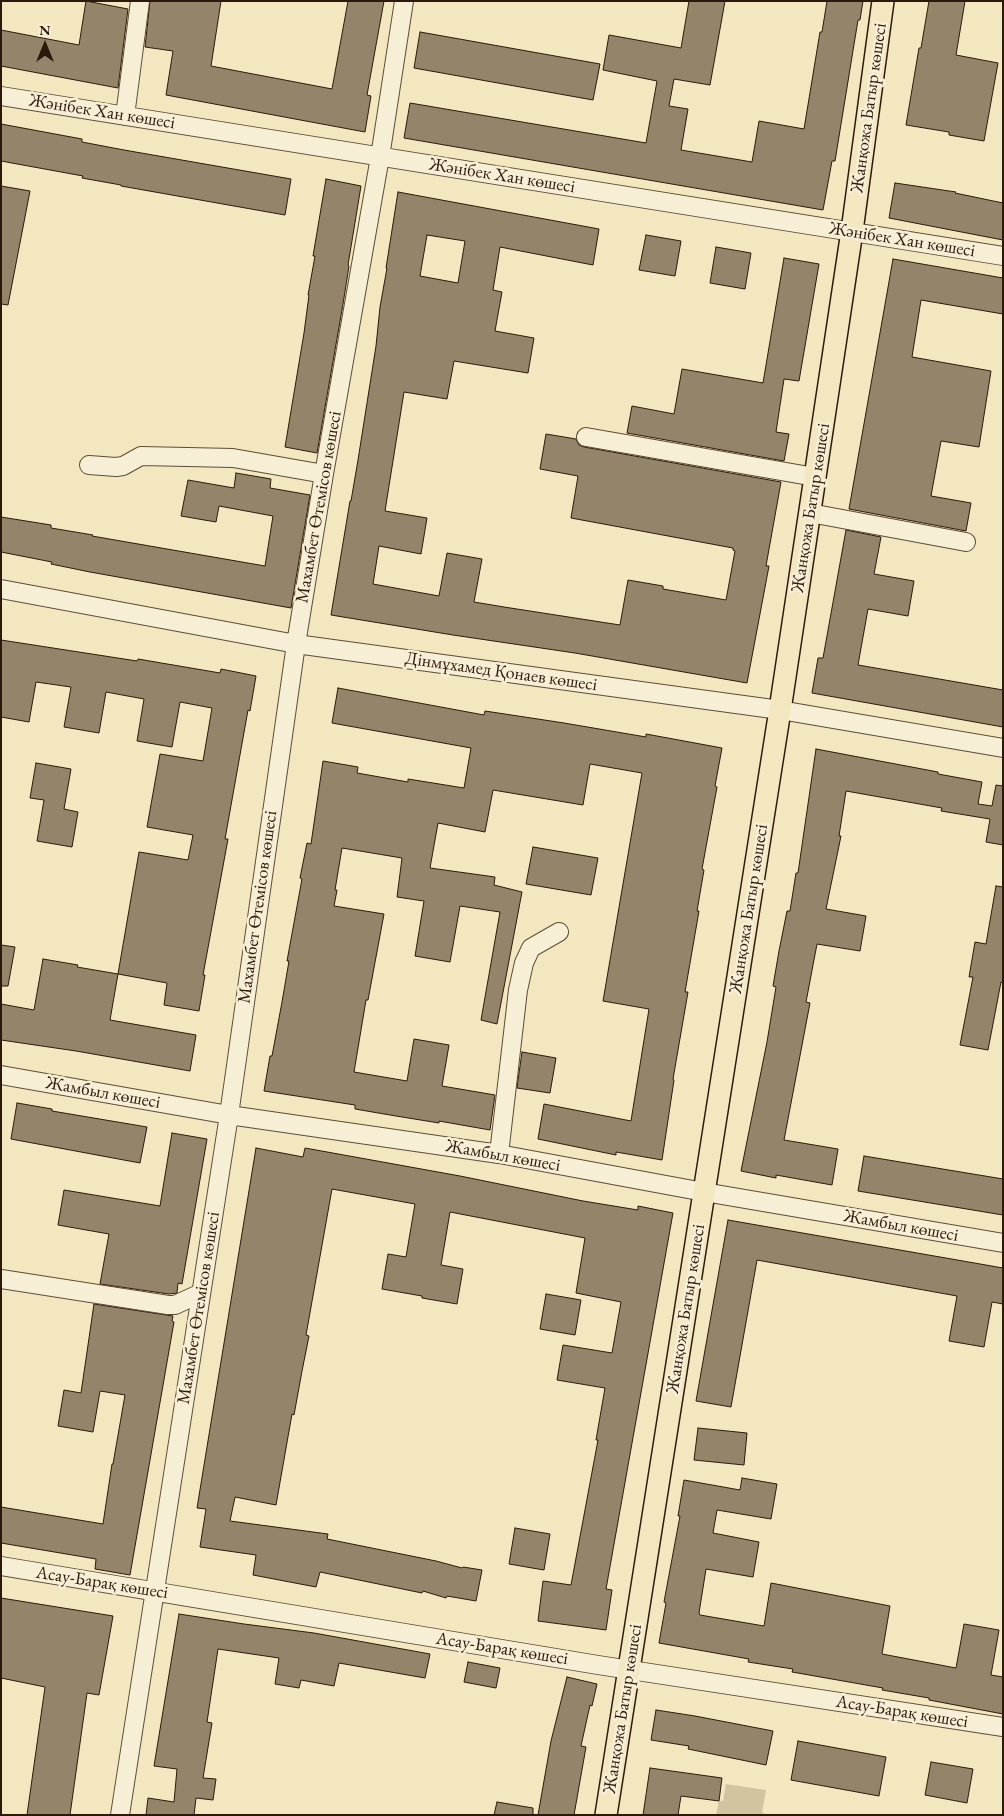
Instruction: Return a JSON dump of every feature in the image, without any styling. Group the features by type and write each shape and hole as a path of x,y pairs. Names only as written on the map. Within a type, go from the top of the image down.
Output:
{"main road":[{"name":"Жанқожа Батыр көшесі","path":"606,1815 780,710 852,231 884,1"}],"street":[{"path":"125,116 140,1"},
{"name":"Махамбет Өтемісов көшесі","path":"120,1815 229,1115 296,644 380,157 404,1"},
{"name":"Жәнібек Хан көшесі","path":"1,96 1003,256"},
{"path":"586,438 815,477"},
{"path":"89,464 123,466 141,456 233,458 324,474"},
{"path":"810,513 966,542"},
{"name":"Дінмұхамед Қонаев көшесі","path":"1,589 296,644 780,710 1003,748"},
{"path":"499,1154 518,990 524,963 531,948 559,932"},
{"name":"Жамбыл көшесі","path":"1,1075 229,1115 499,1154 704,1192 1003,1243"},
{"path":"1,1279 168,1305 175,1305 201,1293"},
{"name":"Асау-Барақ көшесі","path":"1,1566 629,1670 1003,1727"}],"shaded area":[{"path":"726,1784 766,1790 762,1813 771,1815 716,1815 719,1801 723,1801"}],"building":[{"path":"86,1 128,9 118,88 1,66 1,30 79,45"},
{"path":"150,1 221,1 211,66 332,89 348,1 384,1 367,95 371,96 365,132 166,95 173,51 145,47"},
{"path":"689,1 725,1 710,85 674,79 669,106 688,109 681,150 752,162 759,121 804,129 827,1 863,1 860,20 858,20 835,161 832,161 823,210 404,138 410,103 646,143 657,81 603,70 609,35 681,48"},
{"path":"929,1 965,1 956,55 998,63 984,141 949,135 949,132 906,125"},
{"path":"420,32 600,64 593,100 414,68"},
{"path":"1,124 82,139 82,142 124,150 291,179 285,215 121,186 82,178 83,176 1,161"},
{"path":"326,179 361,186 317,453 285,447 304,333 315,256 313,256"},
{"path":"895,183 956,192 1003,203 1003,240 889,218"},
{"path":"1,186 30,191 8,305 1,304"},
{"path":"398,192 599,229 593,265 500,247 493,290 502,292 495,331 534,338 528,373 454,361 447,399 404,392 385,511 427,518 421,554 379,546 373,584 439,596 447,553 482,559 474,602 620,625 628,580 663,586 663,589 726,600 735,551 733,548 571,518 578,476 540,469 546,434 576,439 579,445 584,447 781,482 766,566 769,566 747,683 575,653 331,615 358,460","holes":["427,235 465,241 458,283 420,276"]},
{"path":"646,235 681,241 675,276 639,270"},
{"path":"716,247 751,253 745,289 710,283"},
{"path":"784,258 819,264 799,381 784,379 776,432 789,434 784,461 627,433 632,406 674,414 682,369 763,383"},
{"path":"893,259 1003,278 1003,314 921,300 912,357 991,371 979,447 941,441 931,496 971,503 966,531 849,509"},
{"path":"236,473 271,479 270,488 310,495 291,608 90,572 1,552 1,517 51,525 51,528 92,536 265,566 273,516 219,506 216,522 181,516 188,480 234,488"},
{"path":"846,530 881,537 874,574 914,581 908,616 868,609 858,665 1003,690 1003,727 812,693 818,658 823,658"},
{"path":"1,640 137,661 138,659 220,673 221,669 256,676 250,711 248,710 225,839 228,839 203,975 205,975 199,1011 164,1005 167,983 118,974 139,852 188,860 193,835 147,827 160,754 203,761 212,708 180,702 172,747 137,741 144,699 106,692 99,733 64,727 71,687 36,682 29,722 1,717"},
{"path":"338,688 484,715 485,711 646,737 646,734 722,748 702,869 704,870 697,911 699,911 685,992 688,992 673,1079 662,1160 616,1152 616,1155 538,1139 544,1104 631,1121 649,1009 603,1001 642,773 590,764 583,805 493,790 485,832 438,823 430,868 495,877 494,885 522,892 497,1024 481,1020 500,912 460,906 450,962 415,956 424,901 397,897 402,858 342,848 334,906 384,914 368,1000 366,1000 354,1072 407,1081 414,1039 449,1045 442,1086 495,1095 490,1130 355,1109 355,1105 264,1091 289,961 287,961 302,879 300,878 307,843 311,844 323,761 358,767 357,773 408,782 408,779 464,788 471,748 332,723"},
{"path":"816,749 982,782 978,804 992,806 996,785 1003,786 1003,845 986,842 990,819 941,811 942,808 846,791 839,836 841,836 826,909 866,916 860,951 817,944 806,1002 810,1003 784,1140 838,1149 832,1185 776,1175 776,1178 741,1171 767,1042 776,987 773,986 779,951 787,911 790,911 796,873 798,873"},
{"path":"36,763 71,769 64,809 78,812 72,847 37,841 44,800 30,798"},
{"path":"533,847 598,858 591,895 526,884"},
{"path":"996,886 1003,887 1003,983 1001,982 988,1050 960,1045 973,977 969,977 975,942 986,944"},
{"path":"1,945 15,947 8,986 1,986"},
{"path":"43,959 118,974 110,1020 196,1035 190,1071 1,1040 1,1004 34,1010"},
{"path":"522,1052 556,1058 550,1093 517,1088"},
{"path":"17,1103 52,1109 52,1111 147,1127 140,1163 11,1139"},
{"path":"172,1133 207,1139 182,1284 178,1283 177,1293 169,1294 100,1284 109,1234 58,1225 64,1190 160,1206"},
{"path":"256,1148 303,1157 305,1148 460,1176 583,1201 638,1210 638,1206 673,1213 606,1589 612,1590 606,1630 538,1621 543,1581 571,1585 598,1440 596,1440 605,1388 557,1380 563,1345 612,1353 621,1302 576,1293 585,1238 450,1212 441,1265 463,1269 457,1304 422,1298 422,1296 382,1289 388,1254 406,1257 415,1204 332,1189 306,1335 309,1336 294,1415 292,1414 276,1505 235,1497 230,1521 328,1534 327,1539 462,1568 482,1570 476,1601 447,1596 446,1598 423,1591 422,1593 320,1572 316,1587 253,1575 256,1555 200,1547 206,1509 197,1508"},
{"path":"864,1156 1003,1179 1003,1215 858,1191"},
{"path":"728,1220 1003,1268 1003,1304 992,1302 984,1347 949,1341 957,1296 757,1260 731,1407 696,1401"},
{"path":"546,1294 581,1300 575,1335 540,1329"},
{"path":"94,1304 173,1316 172,1321 174,1322 130,1575 95,1569 96,1559 1,1543 1,1507 103,1524 125,1395 100,1391 93,1432 58,1426 64,1390 81,1393"},
{"path":"698,1428 747,1433 744,1465 694,1460"},
{"path":"742,1478 777,1484 771,1519 717,1510 713,1533 759,1542 753,1577 706,1569 700,1615 764,1626 771,1583 890,1606 882,1654 956,1668 964,1624 999,1630 991,1675 1003,1677 1003,1714 882,1690 883,1688 792,1672 793,1669 748,1662 749,1659 659,1643 666,1603 664,1602 680,1516 678,1516 684,1480 740,1490"},
{"path":"515,1528 550,1534 544,1570 509,1564"},
{"path":"1,1598 113,1616 99,1695 87,1693 70,1815 27,1815 45,1687 1,1678"},
{"path":"179,1614 314,1633 430,1654 425,1678 339,1663 334,1686 301,1680 299,1688 275,1684 279,1658 218,1649 207,1722 212,1723 203,1778 216,1779 213,1800 196,1798 194,1815 146,1815 148,1798 174,1802 177,1769 154,1766"},
{"path":"468,1662 500,1668 496,1688 464,1682"},
{"path":"567,1677 597,1684 592,1706 590,1705 581,1746 586,1747 574,1815 538,1815 551,1741"},
{"path":"656,1710 773,1731 766,1765 688,1749 689,1746 651,1740"},
{"path":"798,1741 886,1757 879,1796 791,1780"},
{"path":"931,1762 973,1769 967,1803 925,1795"},
{"path":"650,1768 722,1778 719,1801 681,1796 678,1815 643,1815"},
{"path":"497,1802 533,1808 533,1815 494,1815"}]}
